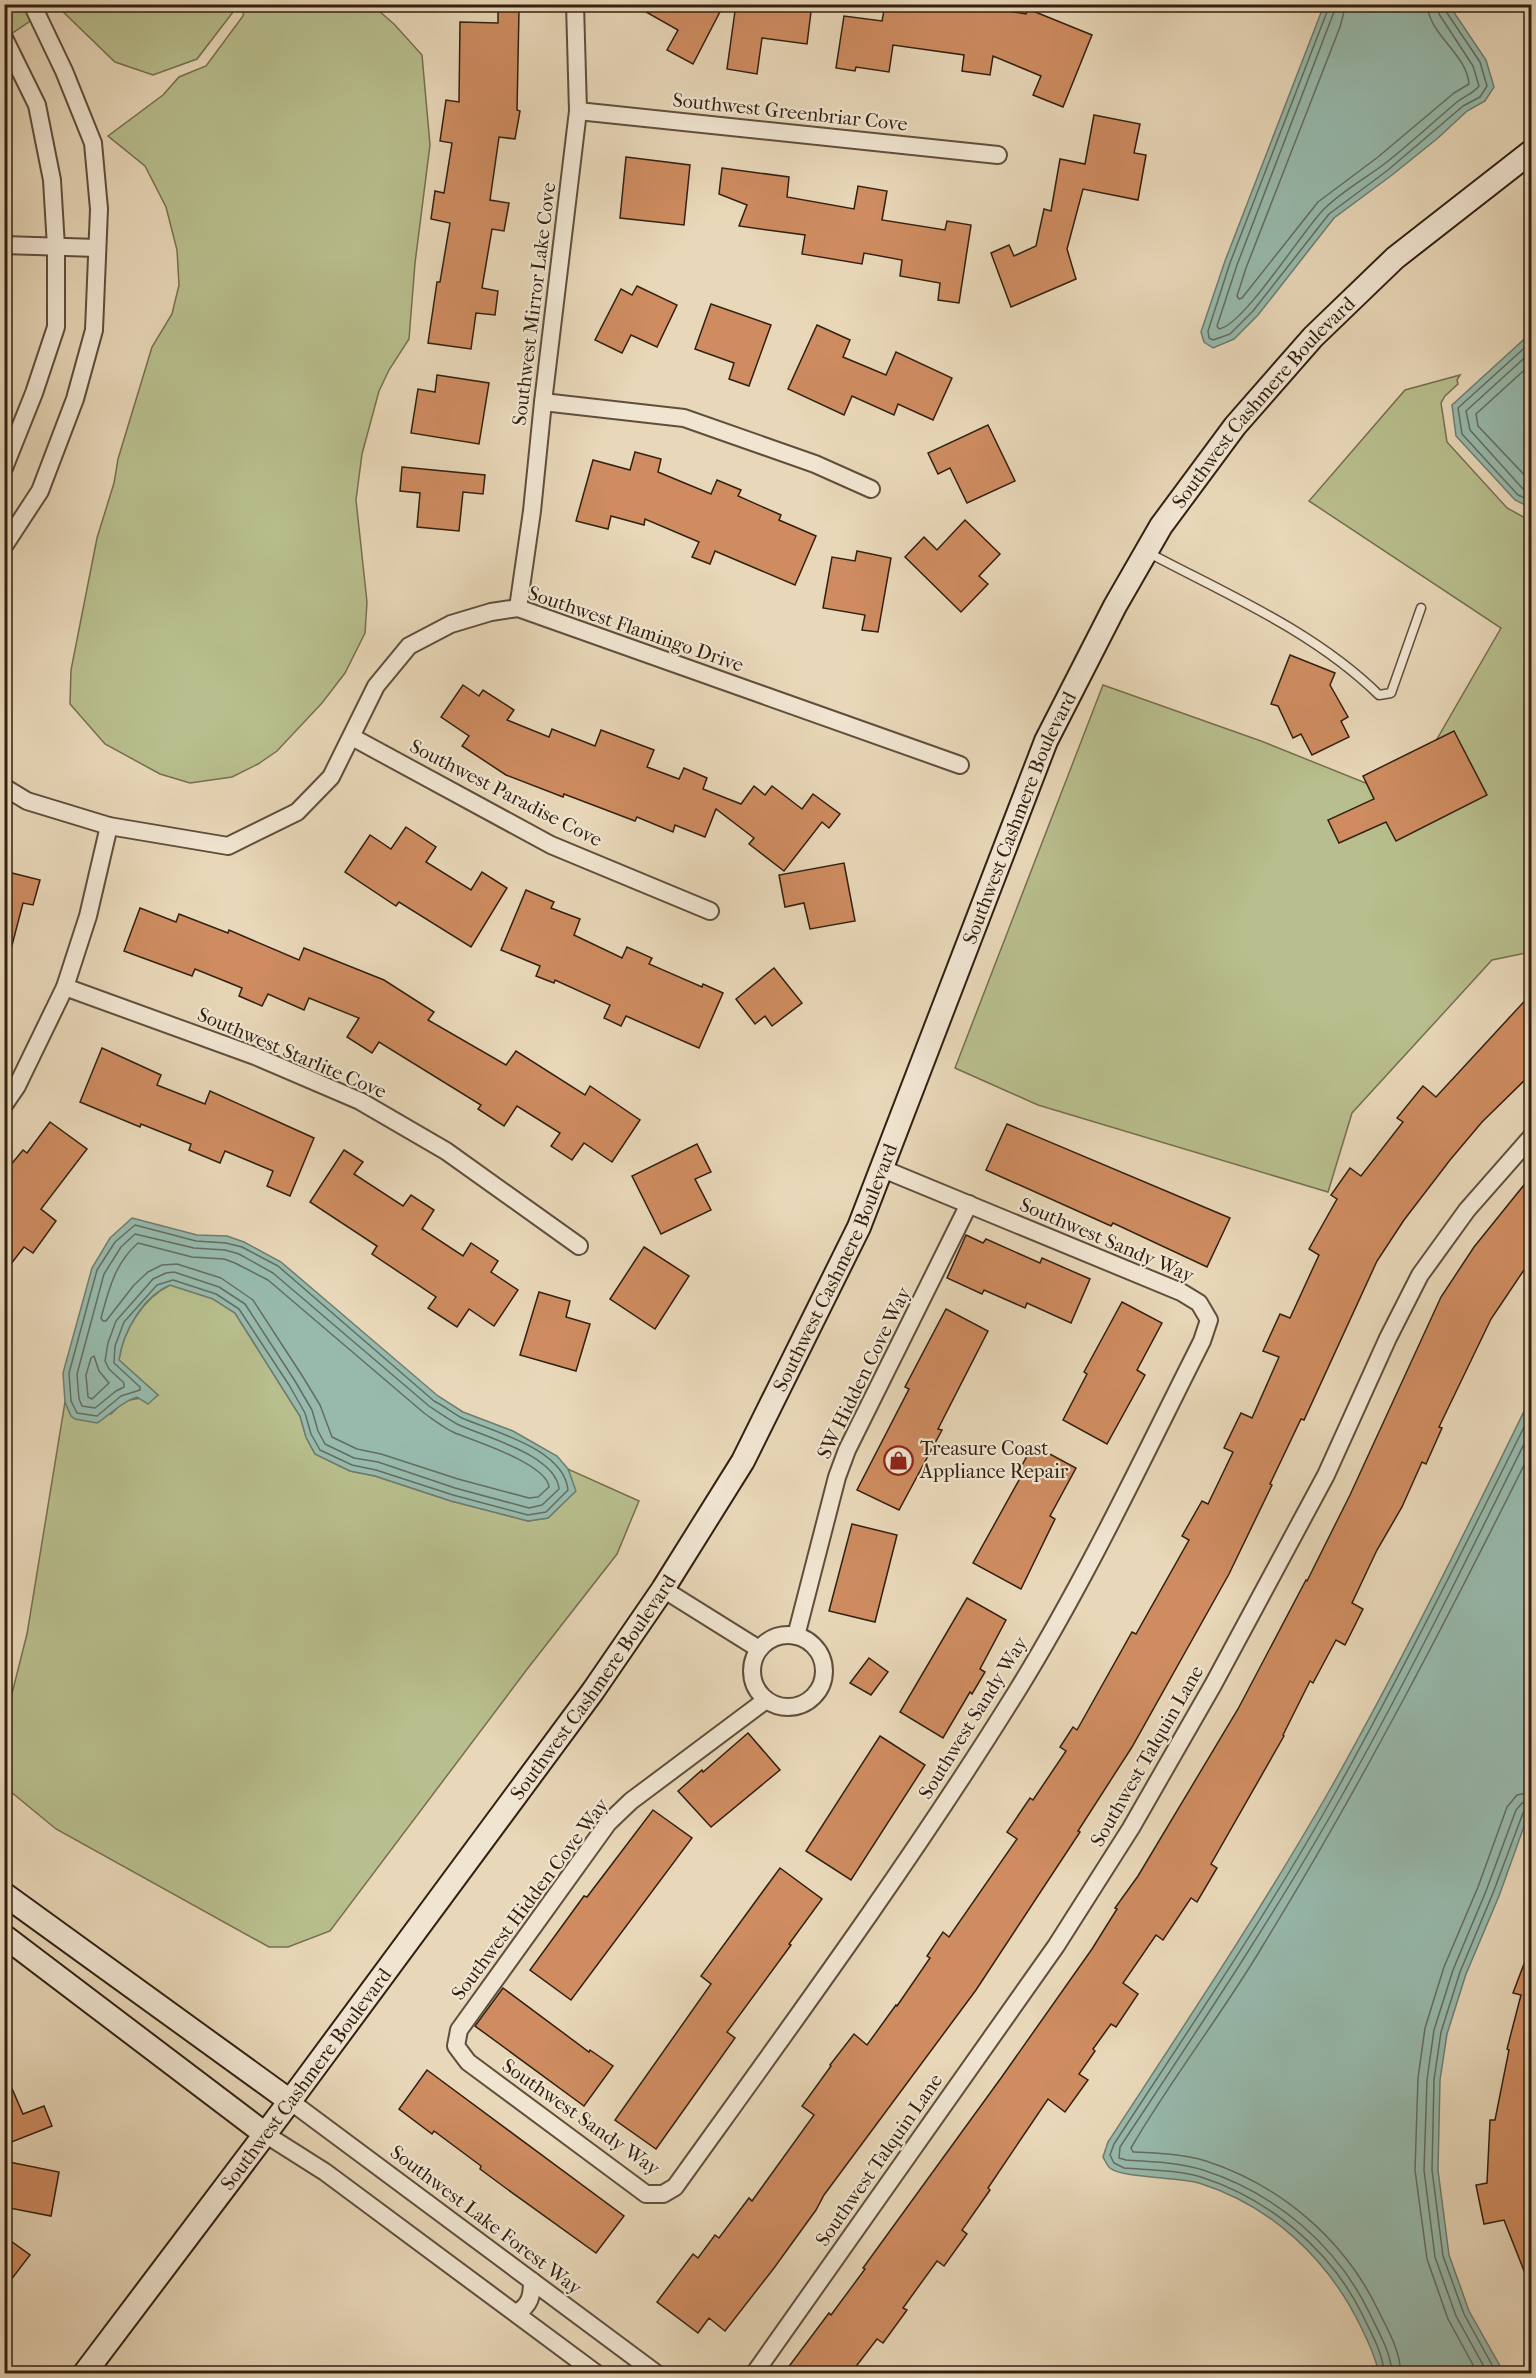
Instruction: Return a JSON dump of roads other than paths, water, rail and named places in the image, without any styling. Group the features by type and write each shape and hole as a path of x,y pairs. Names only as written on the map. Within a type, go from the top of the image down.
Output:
{"street":[{"path":"4,546 40,491 75,399 94,330 99,209 93,143 64,71 32,4"},
{"name":"Southwest Mirror Lake Cove","path":"518,608 532,511 578,111 575,4"},
{"path":"4,38 37,105 52,180 56,247 56,327 34,393 4,468"},
{"name":"Southwest Greenbriar Cove","path":"578,111 998,155"},
{"name":"Southwest Cashmere Boulevard","path":"84,2373 290,2101 593,1690 663,1589 743,1461 859,1227 1046,741 1115,606 1161,526 1235,426 1313,337 1395,258 1532,151"},
{"path":"4,244 98,249"},
{"path":"543,402 684,418 815,464 871,489"},
{"name":"Southwest Flamingo Drive","path":"4,787 27,801 109,826 228,846 297,812 331,777 376,686 410,646 452,624 491,612 518,608 960,765"},
{"name":"Southwest Paradise Cove","path":"352,737 551,845 710,911"},
{"path":"4,1105 17,1086 64,987 88,916 109,826"},
{"name":"Southwest Starlite Cove","path":"64,987 255,1056 360,1101 446,1151 579,1246"},
{"name":"Southwest Talquin Lane","path":"754,2373 1056,1946 1131,1828 1213,1685 1326,1474 1388,1338 1420,1275 1467,1210 1532,1136"},
{"name":"Southwest Sandy Way","path":"456,2046 468,2062 646,2194 663,2194 675,2187 912,1855 1018,1689 1099,1544 1203,1341 1209,1320 1199,1303 1181,1292 882,1169"},
{"name":"SW Hidden Cove Way","path":"796,1636 837,1478 847,1450 969,1204"},
{"path":"663,1589 759,1649"},
{"path":"780,1636 796,1636 810,1642 820,1653 825,1675 821,1687 808,1703 798,1707 777,1706 766,1700 754,1685 753,1660 759,1649 768,1641 780,1636"},
{"name":"Southwest Hidden Cove Way","path":"456,2046 459,2030 608,1823 631,1802 766,1700"},
{"path":"4,1894 290,2101"},
{"path":"4,1936 265,2134 325,2172 597,2373"},
{"name":"Southwest Lake Forest Way","path":"290,2101 657,2373"},
{"path":"516,2313 530,2302 532,2281"}],"lane":[{"path":"1146,552 1298,633 1358,674 1379,695 1391,693 1421,608"}],"water":[{"path":"1324,5 1449,5 1486,60 1494,87 1485,101 1467,111 1438,138 1334,218 1258,315 1234,339 1213,348 1204,342 1201,332 1225,261"},
{"path":"1531,333 1531,508 1515,500 1456,436 1452,405"},
{"path":"132,1218 197,1235 227,1236 244,1242 281,1262 438,1396 463,1412 513,1431 557,1456 568,1469 576,1491 548,1518 528,1521 451,1501 375,1476 350,1471 315,1454 306,1437 300,1416 235,1313 213,1299 170,1285 151,1298 136,1316 125,1338 119,1360 158,1395 148,1404 137,1397 131,1399 97,1423 75,1419 71,1416 65,1402 63,1373 92,1268 110,1238"},
{"path":"1531,1397 1531,1807 1499,1896 1466,1974 1447,2034 1440,2080 1438,2170 1449,2255 1469,2311 1504,2373 1379,2373 1372,2350 1348,2302 1314,2258 1274,2221 1226,2193 1199,2183 1126,2174 1109,2167 1103,2157 1108,2142 1248,1925 1328,1793 1407,1646"}],"place":[{"name":"Treasure Coast Appliance Repair","path":"899,1460"}]}
